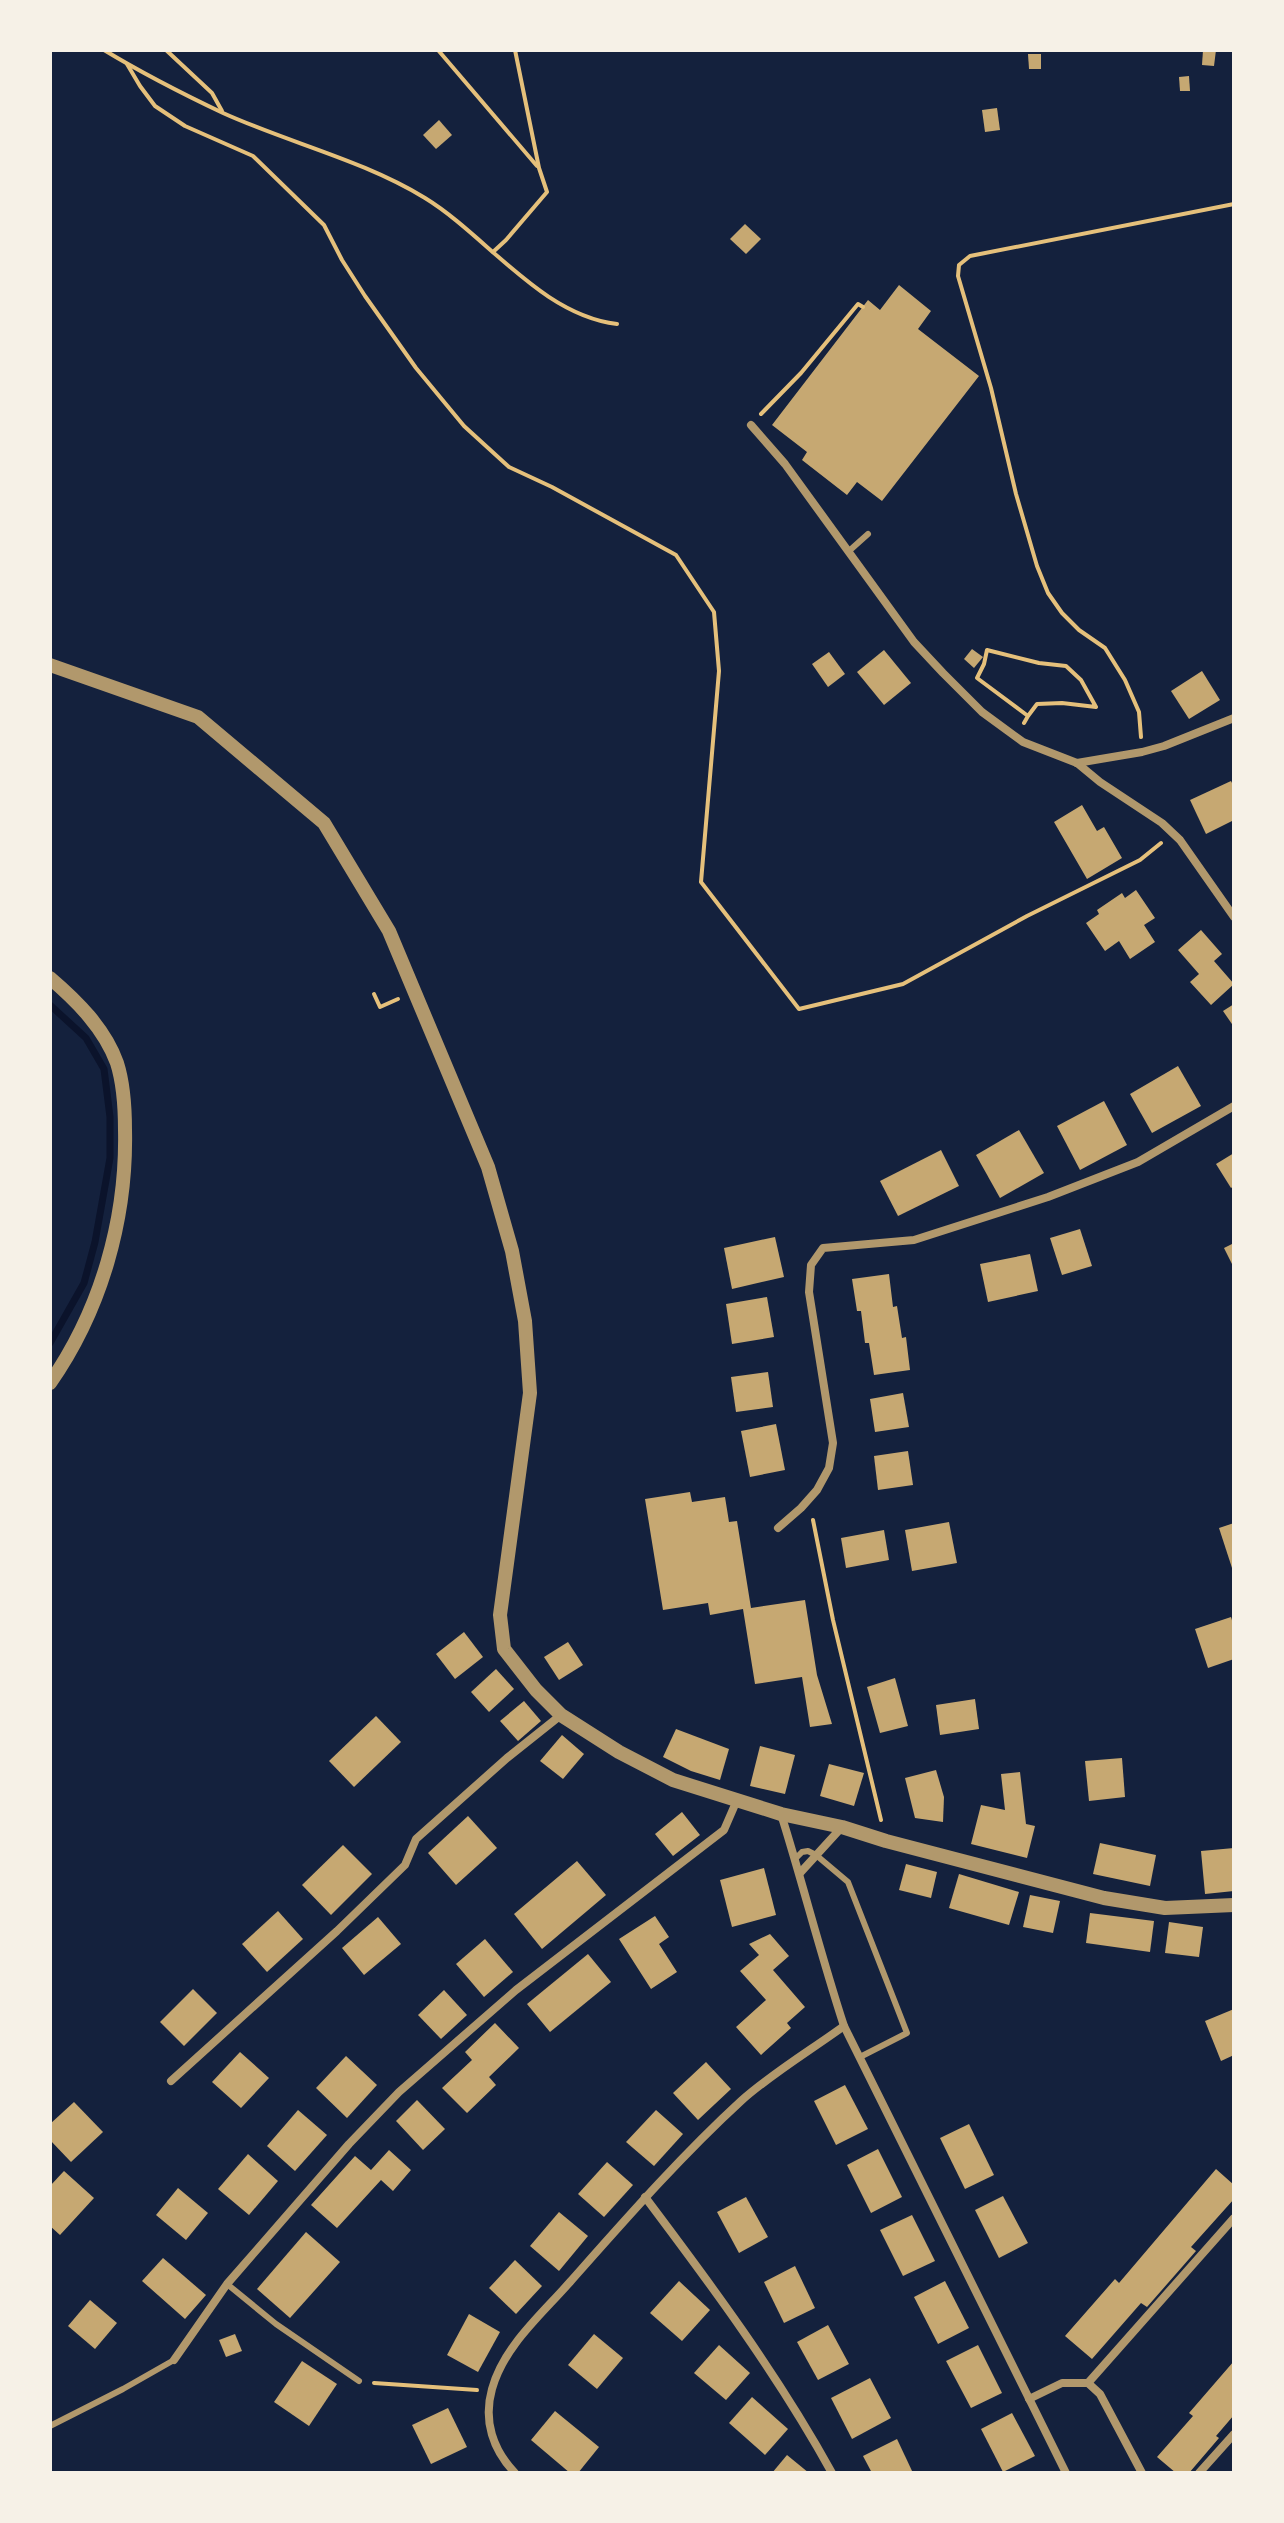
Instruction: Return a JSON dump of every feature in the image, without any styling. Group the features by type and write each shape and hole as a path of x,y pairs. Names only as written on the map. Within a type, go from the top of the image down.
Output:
{"street":[{"path":"751,425 785,464 914,642 982,712 1023,742 1077,763 1173,833 1187,848 1234,917"},
{"path":"50,665 198,717 324,823 389,931 488,1167 512,1251 525,1321 530,1393 500,1615 504,1649 536,1690 561,1715 619,1752 673,1780 781,1814 842,1827 1104,1898 1165,1908 1234,1905"},
{"path":"1077,763 1164,746 1234,718"},
{"path":"50,978 99,1028 117,1062 125,1100 126,1142 121,1204 106,1267 84,1327 50,1383"},
{"path":"778,1528 809,1499 829,1468 833,1443 809,1292 811,1265 823,1248 914,1240 1048,1197 1138,1162 1234,1106"},
{"path":"171,2081 405,1865 416,1839 507,1758 561,1715"},
{"path":"174,2360 227,2284 349,2144 399,2092 516,1990 724,1830 737,1800"},
{"path":"781,1814 823,1964 844,2026 1066,2473"},
{"path":"800,1873 842,1827"},
{"path":"515,2473 497,2450 489,2414 492,2391 510,2350 645,2197 743,2099 844,2026"},
{"path":"645,2197 732,2313 805,2424 832,2473"},
{"path":"1088,2383 1234,2218"},
{"path":"1029,2399 1062,2383 1088,2383 1100,2394 1142,2473"},
{"path":"1199,2473 1234,2434"}],"lane":[{"path":"849,551 868,534"},
{"path":"795,1859 804,1851 816,1855 848,1882 907,2033 860,2057"},
{"path":"823,1964 834,1960"},
{"path":"227,2284 276,2324 359,2381"},
{"path":"50,2426 174,2360"}],"path":[{"path":"104,50 223,113 393,179 428,200 555,300 603,322 617,324"},
{"path":"166,50 212,93 223,113"},
{"path":"438,50 539,168"},
{"path":"493,252 547,192 539,168 515,50"},
{"path":"127,64 155,106 185,126 253,156 324,225 365,296 416,368 464,426 509,467 676,555 714,612 719,671 701,882 799,1009 903,984 1027,916 1140,860 1173,833"},
{"path":"1142,752 1139,712 1125,680 1105,648 1079,630 1062,613 1048,593 1037,566 991,388 958,276 959,265 970,256 1234,204"},
{"path":"751,425 801,373 858,304 863,307"},
{"path":"987,650 1039,663 1066,666 1081,680 1096,707 1037,704 1027,719 977,678 987,650"},
{"path":"374,994 380,1007 394,1001"},
{"path":"809,1499 833,1620 886,1841"},
{"path":"359,2381 492,2391"}],"building":[{"path":"1203,50 1216,50 1214,66 1202,65"},
{"path":"1028,54 1041,54 1041,69 1029,69"},
{"path":"1189,76 1190,91 1180,91 1179,77"},
{"path":"997,108 1000,130 985,132 982,110"},
{"path":"439,120 452,135 436,149 423,135"},
{"path":"745,224 761,239 746,254 730,239"},
{"path":"899,285 931,311 918,329 979,376 882,501 857,482 847,495 802,460 807,452 772,425 868,300 880,310"},
{"path":"972,649 983,657 974,668 964,659"},
{"path":"884,650 911,683 884,705 857,672"},
{"path":"829,652 845,674 828,687 812,664"},
{"path":"1202,671 1220,700 1189,719 1171,691"},
{"path":"1231,781 1234,787 1234,820 1206,834 1190,800"},
{"path":"1082,805 1097,831 1104,827 1122,858 1087,879 1054,822"},
{"path":"1136,890 1155,918 1144,925 1155,942 1130,959 1119,941 1105,951 1086,923 1099,914 1097,910 1122,893 1125,898"},
{"path":"1201,930 1222,954 1214,961 1234,984 1211,1005 1190,982 1199,974 1178,950"},
{"path":"1234,1004 1234,1027 1223,1011"},
{"path":"1178,1066 1201,1106 1152,1133 1130,1094"},
{"path":"1104,1101 1127,1145 1080,1170 1057,1126"},
{"path":"1019,1130 1044,1173 1000,1198 976,1155"},
{"path":"941,1150 959,1186 898,1216 880,1181"},
{"path":"1234,1153 1234,1186 1231,1188 1216,1164"},
{"path":"1080,1229 1092,1266 1062,1275 1050,1238"},
{"path":"775,1237 784,1277 732,1289 724,1248"},
{"path":"1234,1243 1234,1268 1224,1248"},
{"path":"1030,1254 1038,1291 988,1302 980,1264"},
{"path":"889,1274 893,1307 897,1306 902,1338 906,1337 910,1370 874,1375 852,1279"},
{"path":"767,1297 774,1337 732,1344 726,1304"},
{"path":"768,1372 773,1407 736,1412 731,1377"},
{"path":"903,1393 909,1427 875,1432 870,1399"},
{"path":"776,1424 785,1470 750,1477 741,1431"},
{"path":"908,1451 913,1485 878,1490 874,1456"},
{"path":"690,1492 692,1502 725,1497 729,1522 737,1521 751,1608 805,1600 817,1675 832,1724 810,1727 802,1677 755,1684 743,1609 710,1615 708,1603 663,1610 645,1499"},
{"path":"949,1522 957,1563 912,1571 905,1530"},
{"path":"1234,1523 1234,1571 1233,1571 1219,1528"},
{"path":"884,1530 889,1560 846,1568 841,1538"},
{"path":"1231,1617 1234,1659 1208,1668 1195,1629"},
{"path":"464,1632 483,1657 455,1679 436,1654"},
{"path":"568,1642 583,1665 559,1680 544,1657"},
{"path":"496,1669 514,1689 489,1712 471,1692"},
{"path":"895,1678 908,1726 880,1733 867,1687"},
{"path":"975,1699 979,1729 940,1735 936,1705"},
{"path":"524,1701 541,1721 518,1741 500,1721"},
{"path":"376,1716 401,1742 354,1787 329,1761"},
{"path":"676,1729 729,1749 720,1780 691,1771 663,1757"},
{"path":"562,1735 584,1754 563,1779 540,1761"},
{"path":"760,1746 795,1755 785,1794 750,1786"},
{"path":"1122,1758 1125,1797 1089,1801 1085,1761"},
{"path":"829,1764 864,1773 854,1806 820,1796"},
{"path":"936,1770 944,1797 943,1822 915,1818 905,1778"},
{"path":"1020,1772 1026,1824 1035,1826 1027,1858 971,1844 981,1805 1005,1810 1001,1774"},
{"path":"682,1812 700,1835 673,1856 655,1834"},
{"path":"468,1816 497,1848 456,1885 428,1853"},
{"path":"1100,1843 1156,1855 1150,1886 1093,1874"},
{"path":"343,1845 372,1874 331,1915 302,1885"},
{"path":"1234,1848 1234,1891 1205,1894 1201,1851"},
{"path":"577,1861 606,1895 542,1949 514,1914"},
{"path":"906,1864 937,1872 931,1898 899,1890"},
{"path":"764,1868 776,1915 732,1927 720,1880"},
{"path":"959,1874 1019,1892 1009,1925 949,1908"},
{"path":"1030,1895 1060,1901 1053,1933 1023,1927"},
{"path":"278,1911 303,1939 267,1972 242,1944"},
{"path":"1090,1913 1154,1921 1150,1952 1086,1943"},
{"path":"655,1916 669,1937 659,1944 677,1972 651,1989 619,1939"},
{"path":"378,1917 401,1944 364,1975 342,1948"},
{"path":"1169,1922 1203,1927 1199,1957 1165,1953"},
{"path":"770,1934 789,1956 773,1970 805,2007 787,2023 791,2028 761,2055 736,2027 766,2000 740,1971 759,1955 749,1944"},
{"path":"485,1939 513,1972 484,1997 456,1964"},
{"path":"588,1954 611,1982 550,2032 527,2004"},
{"path":"193,1989 217,2013 184,2046 160,2022"},
{"path":"444,1990 467,2015 441,2039 418,2015"},
{"path":"1234,2009 1234,2055 1221,2061 1205,2021"},
{"path":"495,2023 519,2048 489,2077 496,2085 467,2113 442,2088 472,2060 465,2052"},
{"path":"240,2052 269,2078 241,2108 212,2082"},
{"path":"346,2056 377,2085 347,2118 316,2088"},
{"path":"706,2062 731,2089 698,2120 673,2093"},
{"path":"845,2085 868,2129 836,2145 814,2101"},
{"path":"417,2100 445,2129 423,2150 396,2121"},
{"path":"74,2102 103,2132 71,2162 50,2140 50,2124"},
{"path":"298,2110 327,2135 295,2171 267,2146"},
{"path":"656,2110 683,2134 654,2166 626,2142"},
{"path":"969,2124 994,2175 965,2189 940,2138"},
{"path":"878,2149 902,2197 871,2213 847,2165"},
{"path":"389,2150 411,2170 393,2191 381,2180 337,2228 311,2205 355,2156 371,2170"},
{"path":"248,2154 278,2181 249,2215 218,2189"},
{"path":"607,2162 633,2185 604,2217 578,2194"},
{"path":"1216,2169 1234,2185 1234,2199 1191,2247 1196,2251 1147,2307 1141,2303 1092,2359 1065,2336 1115,2279 1119,2283"},
{"path":"64,2171 94,2198 60,2235 50,2226 50,2186"},
{"path":"178,2188 208,2213 186,2240 156,2215"},
{"path":"1003,2196 1028,2243 999,2258 975,2210"},
{"path":"746,2197 768,2237 739,2253 717,2212"},
{"path":"559,2212 588,2236 559,2271 530,2246"},
{"path":"912,2215 935,2261 903,2276 880,2230"},
{"path":"306,2232 340,2262 290,2318 257,2289"},
{"path":"163,2258 206,2295 185,2319 142,2281"},
{"path":"515,2260 542,2286 516,2314 489,2288"},
{"path":"795,2266 815,2308 784,2323 764,2282"},
{"path":"679,2281 710,2310 682,2341 650,2313"},
{"path":"945,2281 969,2328 938,2344 914,2297"},
{"path":"90,2300 117,2323 95,2349 68,2326"},
{"path":"469,2314 500,2332 478,2372 447,2355"},
{"path":"828,2325 849,2364 818,2380 797,2342"},
{"path":"235,2334 242,2351 226,2357 219,2340"},
{"path":"594,2334 623,2358 597,2389 568,2365"},
{"path":"719,2345 750,2373 726,2400 694,2373"},
{"path":"978,2345 1002,2393 971,2408 946,2361"},
{"path":"302,2361 337,2384 309,2426 274,2402"},
{"path":"1234,2361 1234,2415 1189,2473 1176,2473 1157,2457 1193,2416 1189,2413"},
{"path":"870,2378 891,2418 852,2439 831,2398"},
{"path":"752,2397 788,2429 765,2455 729,2423"},
{"path":"448,2408 467,2447 431,2464 412,2425"},
{"path":"555,2411 599,2447 578,2473 570,2473 531,2440"},
{"path":"1012,2413 1035,2456 1003,2472 981,2429"},
{"path":"897,2439 913,2473 872,2473 863,2456"},
{"path":"787,2455 809,2473 772,2473"}],"waterway":[{"path":"50,1005 86,1038 104,1069 110,1117 110,1158 95,1242 84,1283 50,1343"}]}
